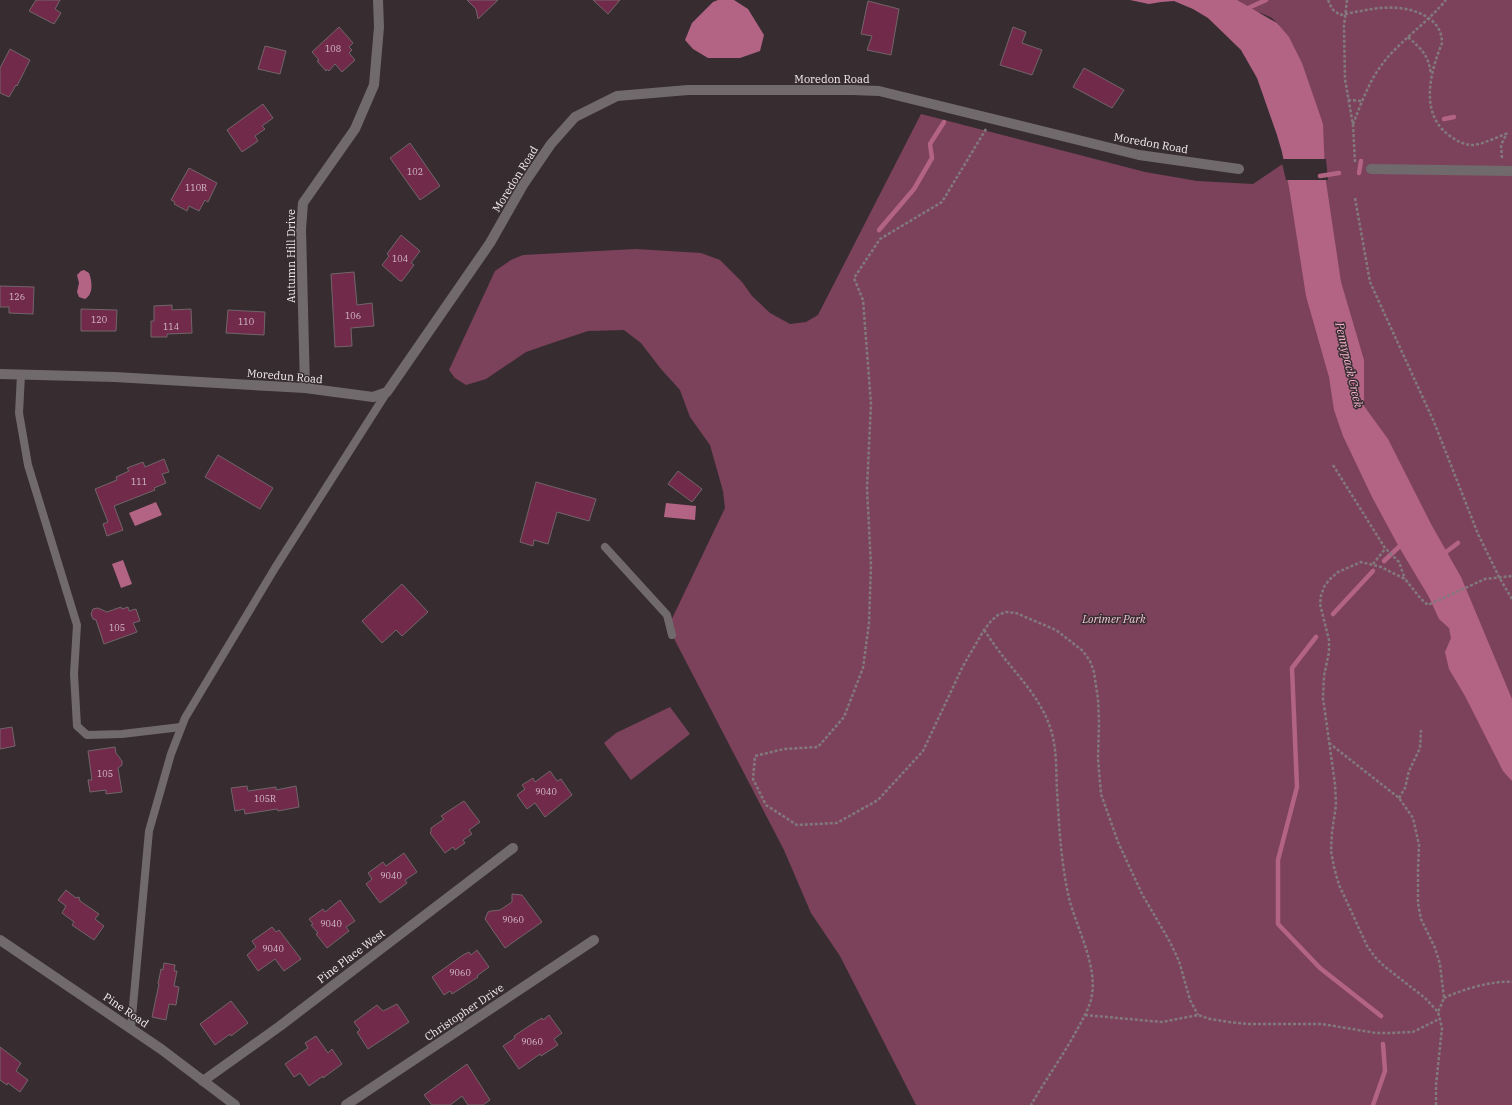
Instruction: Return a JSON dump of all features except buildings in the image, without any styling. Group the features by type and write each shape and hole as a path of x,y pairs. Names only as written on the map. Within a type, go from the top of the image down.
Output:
{"street":[{"name":"Autumn Hill Drive","path":"305,388 301,229 303,203 355,129 374,85 379,27 378,0"},
{"name":"Moredon Road","path":"386,392 490,244 524,185 551,144 575,117 617,96 688,90 880,91 992,120 1013,123 1139,155 1239,169"},
{"path":"1370,169 1512,171"},
{"name":"Moredun Road","path":"0,374 115,377 305,388 373,397 386,392"},
{"name":"Pine Place West","path":"203,1081 280,1026 513,848"},
{"name":"Pine Road","path":"0,940 131,1028 235,1105"},
{"name":"Christopher Drive","path":"346,1105 594,940"}],"lane":[{"path":"21,375 19,413 28,465 77,625 74,674 77,726 87,735 122,734 181,727"},
{"path":"131,1028 149,831 171,754 181,727 275,568 386,392"},
{"path":"605,547 667,615 672,635"}],"path":[{"path":"1328,0 1332,9 1340,15 1362,10 1401,9 1419,13 1433,22 1439,30 1442,38 1442,43 1429,84 1431,108 1435,118 1447,134 1461,143 1474,145 1508,133 1501,145 1501,158"},
{"path":"1347,0 1344,42 1345,79 1353,125 1355,162"},
{"path":"1353,125 1362,101 1381,65 1446,0"},
{"path":"1408,37 1425,54 1429,61 1431,74"},
{"path":"1348,100 1362,101"},
{"path":"992,120 942,202 880,239 854,278 863,300 871,404 866,488 871,573 869,623 863,668 844,717 818,748 784,749 755,756 753,779 766,805 797,825 837,823 878,800 923,751 963,666 984,630 998,615 1006,612 1016,613 1056,630 1083,651 1090,661 1094,672 1098,699 1098,759 1101,794 1118,842 1142,894 1179,961 1190,1000 1198,1015"},
{"path":"1355,198 1370,282 1434,422 1478,534 1499,577 1512,598"},
{"path":"1333,465 1385,548 1399,562 1405,579 1425,604 1431,604 1485,579 1512,576"},
{"path":"1374,564 1385,548"},
{"path":"1405,579 1374,564 1361,562 1338,572 1324,587 1321,596 1322,614 1329,640 1329,652 1324,676 1323,698 1335,784 1336,805 1331,851 1339,885 1367,946 1384,966 1425,998 1438,1012"},
{"path":"984,630 1034,696 1050,727 1055,757 1058,817 1065,877 1094,984 1085,1015 1067,1049 1031,1105"},
{"path":"1399,798 1405,788 1409,771 1420,748 1421,730"},
{"path":"1329,743 1399,798 1413,818 1419,845 1418,903 1421,919 1435,948 1444,998 1438,1012 1442,1028 1442,1042 1436,1085 1436,1105"},
{"path":"1444,998 1452,994 1496,982 1512,982"},
{"path":"1085,1015 1162,1022 1198,1015 1210,1019 1248,1024 1322,1024 1376,1033 1413,1032 1439,1019"}],"green space":[{"name":"Lorimer Park","path":"1181,0 1512,0 1512,1105 916,1105 840,956 811,913 784,850 668,627 725,508 723,491 710,445 690,417 680,390 661,369 641,343 624,330 588,331 526,352 486,379 466,385 455,378 449,370 495,271 511,260 523,255 636,249 701,253 720,260 742,282 752,296 770,313 790,324 806,322 818,315 921,114 1145,172 1197,181 1253,184 1293,157 1279,25 1272,18 1261,13"},
{"path":"670,707 690,734 631,780 604,743 616,733"}],"water":[{"path":"718,0 734,0 748,9 764,35 760,51 740,58 708,58 693,49 685,40 692,23 713,2"},
{"name":"Pennypack Creek","path":"1130,0 1237,0 1277,23 1289,37 1302,63 1323,124 1325,175 1341,282 1364,360 1364,406 1388,439 1431,524 1461,577 1512,699 1512,781 1503,771 1465,696 1449,669 1445,652 1451,638 1449,628 1439,619 1429,597 1399,547 1372,497 1343,436 1334,410 1329,377 1306,296 1282,152 1257,78 1241,50 1208,18 1193,9 1174,1 1149,4"},
{"path":"84,270 89,273 91,280 91,291 85,299 79,297 77,292 79,283 77,275"},
{"path":"156,502 162,515 135,526 129,513"},
{"path":"666,503 696,506 695,520 664,517"},
{"path":"123,560 132,584 121,588 112,564"}],"pier":[{"path":"1281,159 1326,159 1328,180 1286,180"}],"waterway":[{"path":"1246,9 1266,0"},
{"path":"1444,119 1454,117"},
{"path":"879,230 914,189 932,158 930,144 944,122"},
{"path":"1359,173 1361,161"},
{"path":"1320,176 1339,173"},
{"path":"1384,561 1403,543"},
{"path":"1442,555 1458,543"},
{"path":"1333,614 1373,571"},
{"path":"1316,637 1292,668 1297,787 1278,860 1278,924 1320,968 1381,1016"},
{"path":"1373,1105 1385,1071 1383,1044"}]}
